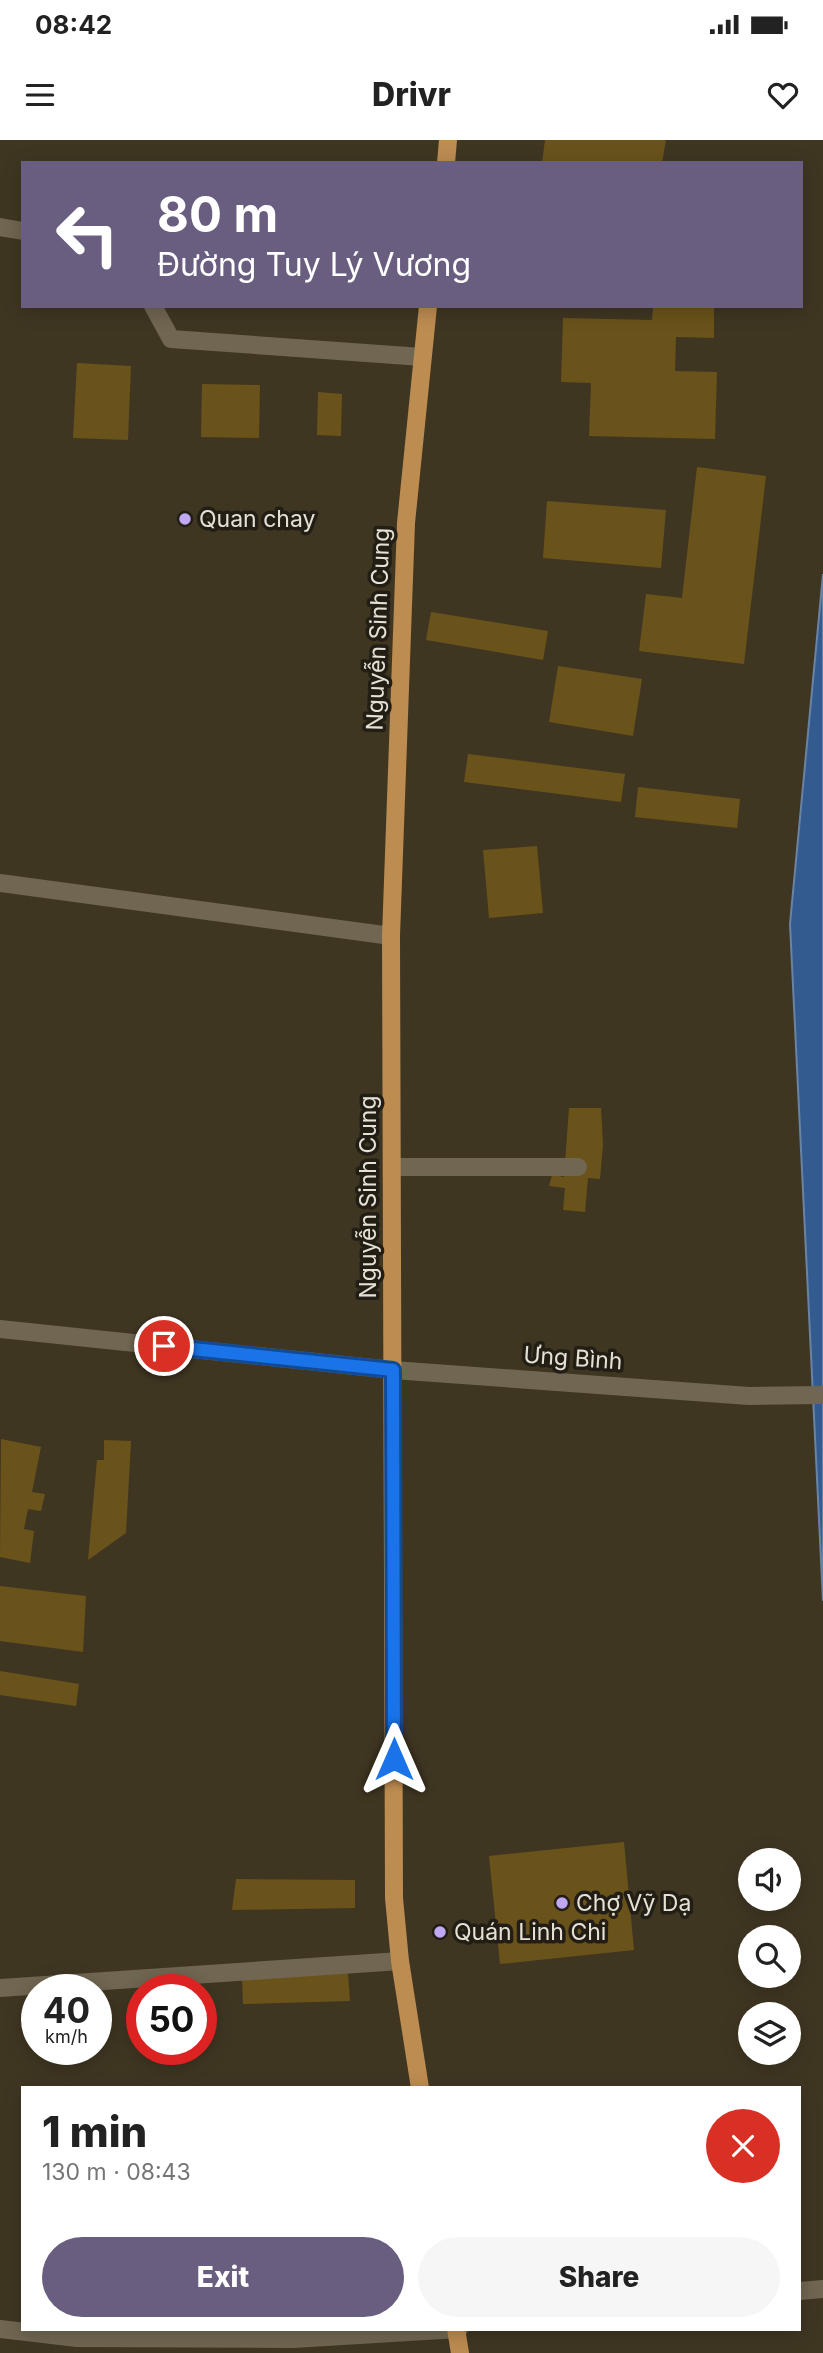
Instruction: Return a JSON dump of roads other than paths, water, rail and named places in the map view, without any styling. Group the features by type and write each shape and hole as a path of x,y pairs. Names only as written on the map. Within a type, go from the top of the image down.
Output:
{"main road":[{"path":"446,161 448,140"},
{"name":"Nguyễn Sinh Cung","path":"420,2086 400,1961 394,1898 391,936 406,523 428,308"},
{"path":"457,2331 460,2353"}],"street":[{"path":"0,227 21,231"},
{"path":"154,308 171,339 422,357"},
{"path":"0,883 391,936"},
{"path":"392,1167 578,1167"},
{"name":"Ưng Bình","path":"0,1329 393,1370 749,1395 823,1395"},
{"path":"0,1988 400,1961"},
{"path":"801,2291 823,2288"},
{"path":"0,2329 77,2338 279,2339 421,2331"}],"water":[{"path":"823,574 823,1601 790,924"}],"place":[{"name":"Quan chay","path":"185,519"},
{"name":"Chợ Vỹ Dạ","path":"562,1903"},
{"name":"Quán Linh Chi","path":"440,1932"}]}
